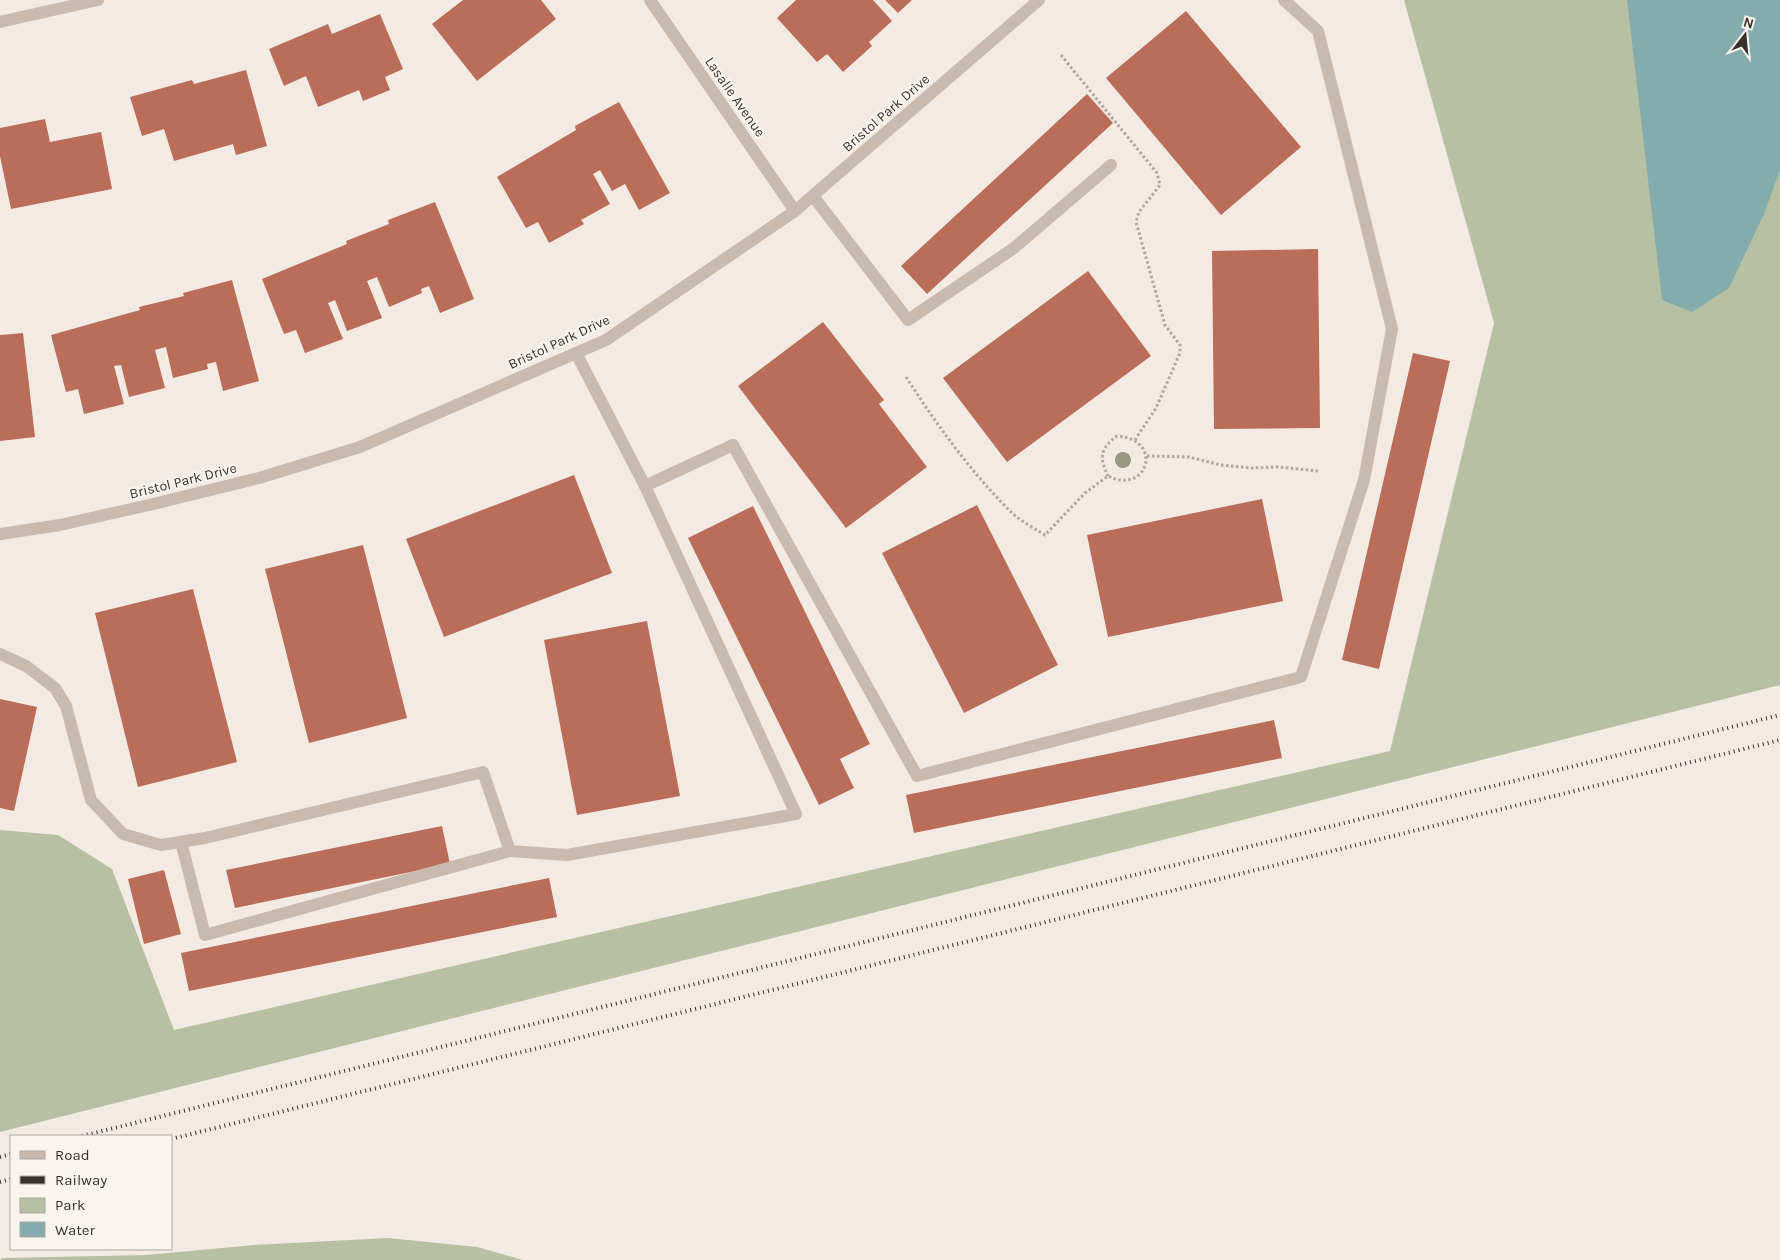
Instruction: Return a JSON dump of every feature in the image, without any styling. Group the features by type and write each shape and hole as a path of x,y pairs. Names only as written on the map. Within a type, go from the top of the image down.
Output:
{"street":[{"path":"0,22 98,0"},
{"name":"Lasalle Avenue","path":"650,0 795,211"},
{"name":"Bristol Park Drive","path":"0,534 60,525 149,505 259,478 360,447 606,340 795,211 1040,0"},
{"path":"645,486 732,445 917,776 1302,678 1364,480 1392,329 1318,31 1284,0"},
{"path":"813,196 908,320 1014,248 1110,165"},
{"path":"181,842 204,935 510,851 567,856 796,814 645,486 576,353"},
{"path":"0,654 26,666 55,688 66,706 90,800 122,834 161,845 181,842 483,772 510,851"}],"path":[{"path":"1061,55 1157,174 1160,185 1139,212 1136,222 1165,325 1180,345 1180,353 1156,408 1135,440"},
{"path":"906,377 943,434 970,466 1011,512 1045,535 1085,493 1108,476"},
{"path":"1117,436 1141,443 1146,456 1143,470 1132,481 1119,482 1108,476 1101,456 1106,444 1117,436"},
{"path":"1146,456 1189,457 1221,465 1252,468 1278,467 1318,471"}],"green space":[{"path":"1404,0 1780,0 1780,685 0,1132 0,830 58,835 112,869 174,1030 1390,751 1494,323"},
{"path":"388,1238 477,1247 523,1260 0,1260 2,1258 147,1255 254,1245"}],"water":[{"path":"1627,0 1780,0 1780,170 1764,214 1729,288 1692,312 1662,300"}],"building":[{"path":"463,0 541,0 556,19 477,81 432,24"},
{"path":"796,0 873,0 892,21 869,42 872,46 843,72 827,54 817,62 777,18"},
{"path":"885,0 912,0 898,13"},
{"path":"1186,11 1301,147 1221,215 1106,78"},
{"path":"380,14 403,69 385,77 390,90 363,101 359,90 318,107 306,76 284,86 269,49 328,24 332,34"},
{"path":"246,70 267,146 236,155 233,144 174,161 164,129 142,136 130,97 192,80 194,84"},
{"path":"1087,94 1113,123 927,294 901,266"},
{"path":"619,102 670,193 639,210 625,184 612,191 600,170 593,174 610,204 581,220 584,224 549,243 538,222 526,228 497,177 576,130 575,126"},
{"path":"45,119 50,142 101,132 112,189 11,209 0,156 0,128"},
{"path":"435,202 474,299 440,313 429,286 421,289 422,293 389,307 377,277 367,281 382,318 347,331 335,300 328,303 343,339 305,353 296,330 284,334 262,279 347,244 346,241 389,224 388,220"},
{"path":"1318,249 1320,428 1214,429 1212,251"},
{"path":"1088,271 1151,356 1007,462 943,378"},
{"path":"232,280 259,381 223,391 216,362 207,364 208,369 173,378 166,347 155,350 165,388 129,397 121,365 114,366 124,404 84,414 78,389 66,392 51,335 140,310 139,307 184,296 183,293"},
{"path":"823,322 884,400 879,404 927,467 846,528 738,386"},
{"path":"23,333 35,437 0,441 0,335"},
{"path":"1413,353 1450,361 1379,669 1342,660"},
{"path":"574,475 612,573 444,637 406,539"},
{"path":"1262,499 1283,601 1108,637 1087,535"},
{"path":"977,505 1058,665 964,713 882,553"},
{"path":"753,506 870,744 840,759 854,788 819,805 688,538"},
{"path":"363,545 407,718 309,743 265,569"},
{"path":"193,589 237,762 138,787 95,613"},
{"path":"647,621 680,796 577,815 544,640"},
{"path":"0,699 37,707 14,811 0,808"},
{"path":"1274,720 1282,758 914,833 906,795"},
{"path":"442,826 450,864 235,908 226,870"},
{"path":"164,870 181,934 144,944 128,879"},
{"path":"549,878 557,917 189,991 181,953"}],"railway":[{"path":"86,1135 1780,715"},
{"path":"172,1139 1780,740"},
{"path":"0,1157 10,1154"},
{"path":"0,1182 10,1179"}]}
